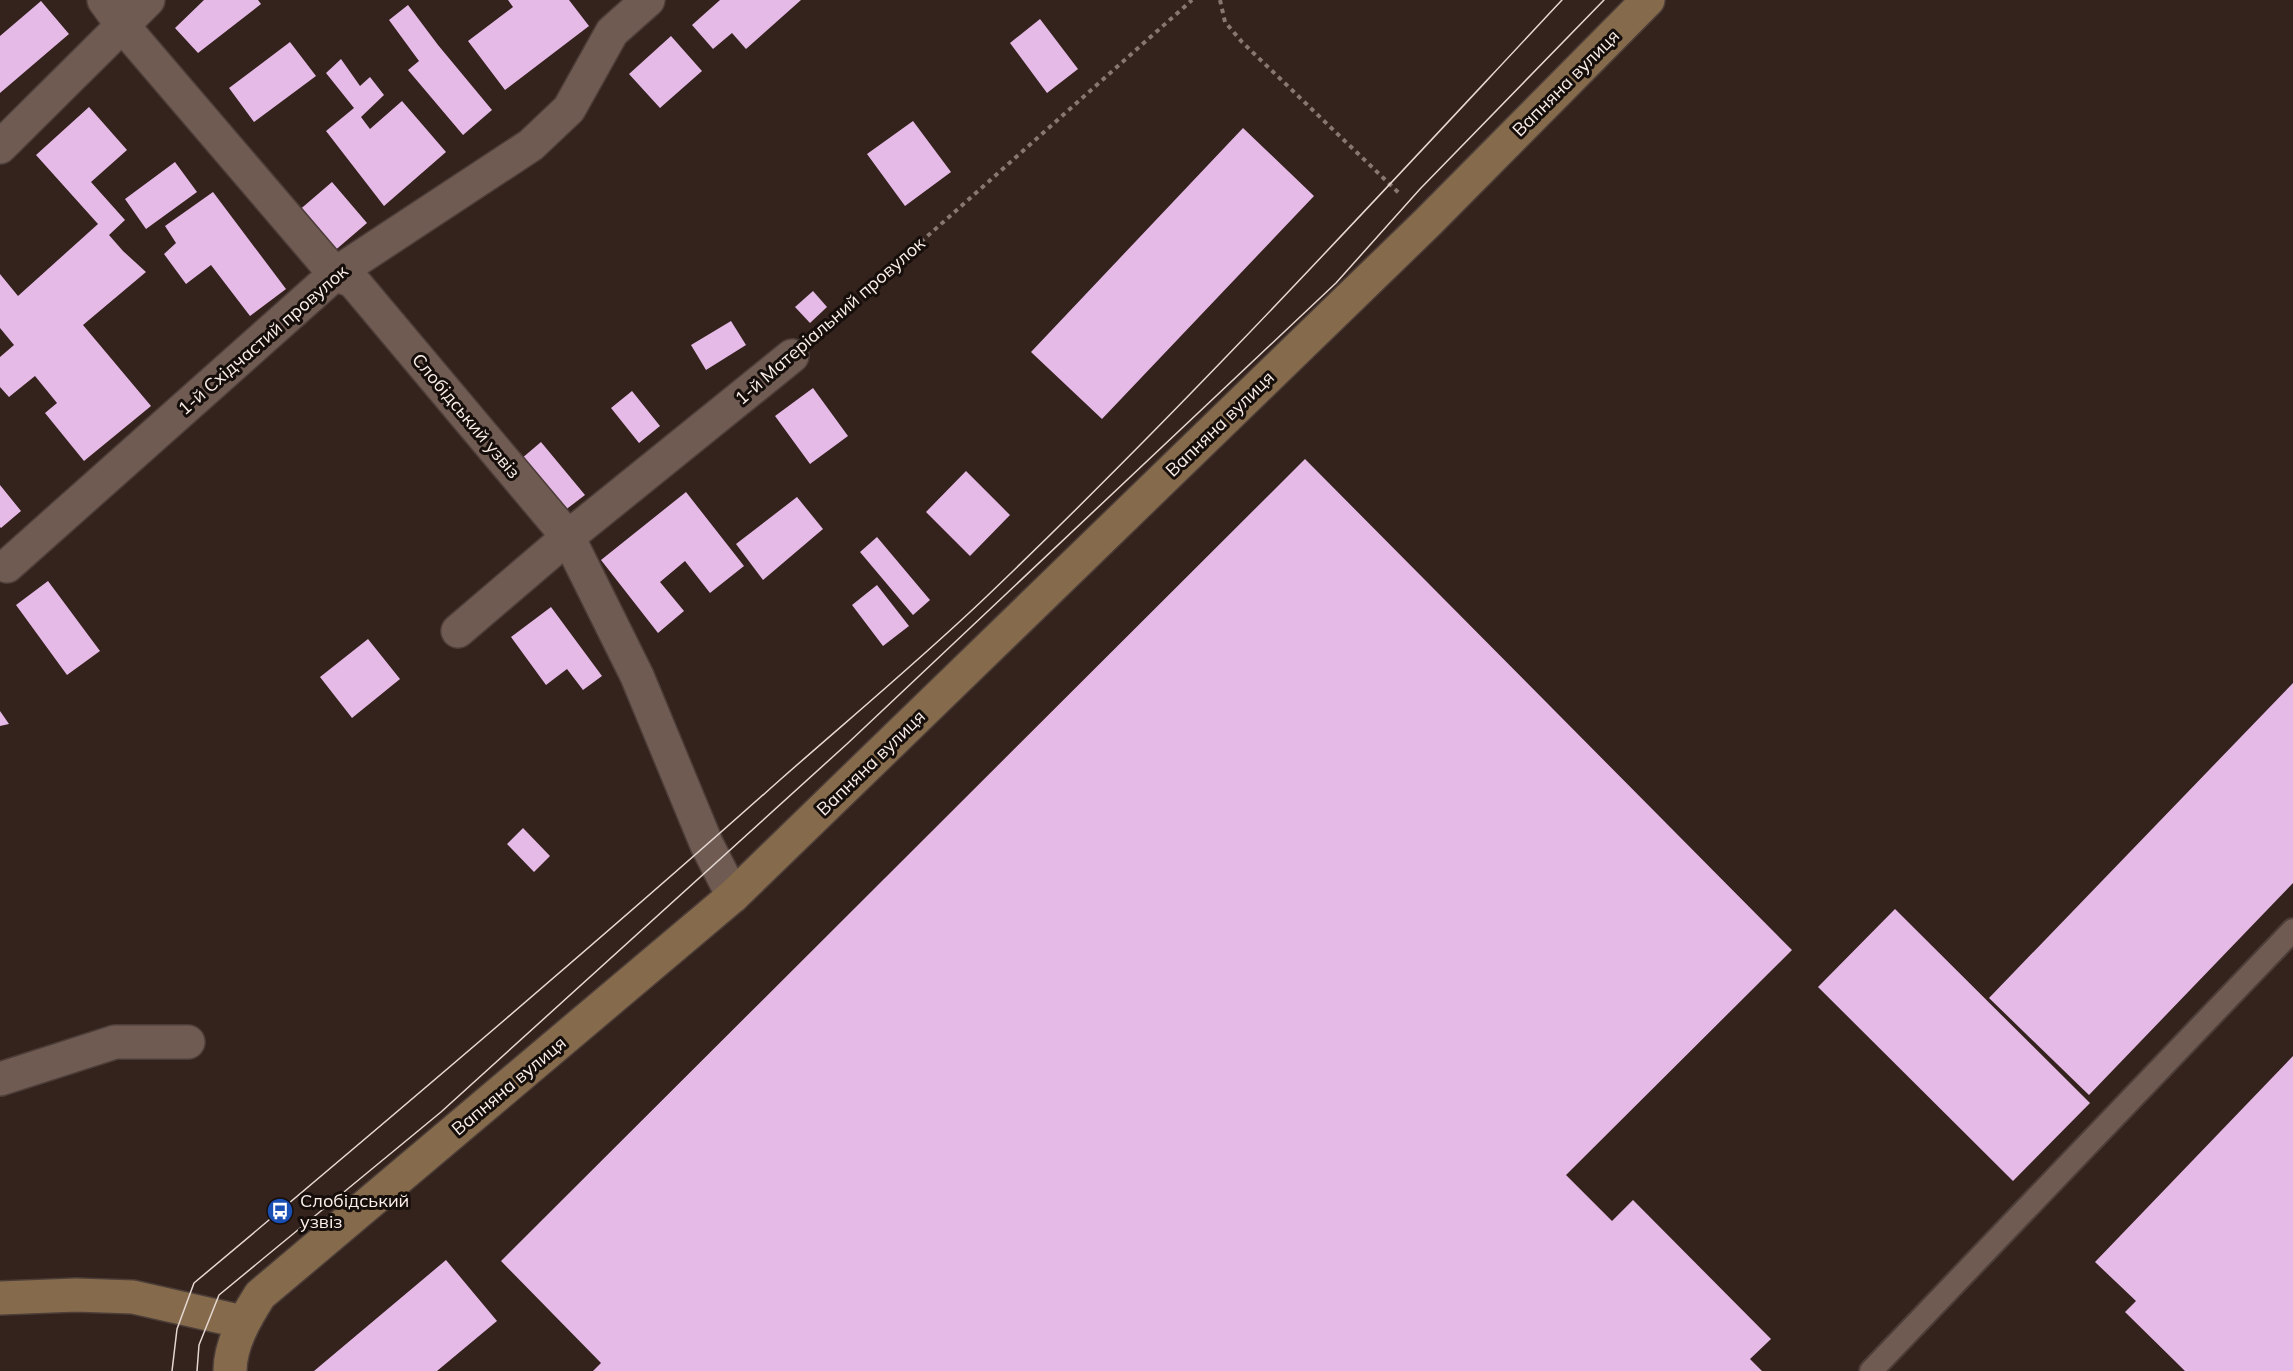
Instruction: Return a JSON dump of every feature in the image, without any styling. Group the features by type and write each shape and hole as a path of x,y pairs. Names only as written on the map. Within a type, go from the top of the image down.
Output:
{"street":[{"path":"0,147 113,13 148,0"},
{"name":"1-й Східчастий провулок","path":"8,566 335,274 531,146 569,109 612,32 648,0"},
{"name":"Вапняна вулиця","path":"230,1371 230,1363 243,1322 260,1295 733,896 1428,222 1648,0"},
{"name":"Слобідський узвіз","path":"113,13 335,274 353,281 568,537 637,676 707,845 733,896"},
{"name":"1-й Матеріальний провулок","path":"458,631 568,537 792,356"},
{"path":"0,1079 115,1042 188,1042"},
{"path":"0,1298 76,1295 133,1297 243,1322"}],"lane":[{"path":"1871,1371 2293,930"}],"path":[{"name":"1-й Матеріальний провулок","path":"792,356 1192,0"},
{"path":"1220,0 1225,21 1242,42 1428,222"}],"building":[{"path":"204,0 258,0 261,4 198,53 175,28"},
{"path":"508,0 569,0 589,26 505,90 468,41 513,7"},
{"path":"720,0 801,0 746,49 732,33 713,49 692,25"},
{"path":"41,1 69,34 0,93 0,36"},
{"path":"408,5 492,110 463,135 408,70 419,61 389,20"},
{"path":"1040,19 1078,69 1047,93 1010,43"},
{"path":"671,36 702,71 660,108 629,74"},
{"path":"290,42 316,76 254,122 229,88"},
{"path":"341,59 360,86 370,77 384,95 361,117 370,129 402,101 446,152 384,206 326,131 354,108 326,73"},
{"path":"89,107 127,150 91,182 125,220 109,235 146,272 83,325 151,406 84,461 45,413 57,403 35,376 9,397 0,387 0,357 14,345 0,328 0,274 18,296 98,224 36,155"},
{"path":"913,121 951,172 905,206 867,154"},
{"path":"1243,128 1314,196 1102,419 1031,352"},
{"path":"175,162 197,192 146,229 125,199"},
{"path":"332,182 367,223 332,253 297,212"},
{"path":"213,192 286,289 250,316 211,265 186,284 164,254 176,243 165,226"},
{"path":"813,291 827,307 810,323 795,307"},
{"path":"731,321 746,345 706,370 691,345"},
{"path":"813,388 848,436 810,464 775,416"},
{"path":"632,391 660,426 639,443 611,408"},
{"path":"541,442 585,495 564,511 521,459"},
{"path":"1305,459 1792,950 1566,1175 1612,1221 1633,1200 1771,1339 1750,1359 1762,1371 593,1371 601,1363 501,1261"},
{"path":"966,471 1010,515 970,556 926,512"},
{"path":"0,485 21,511 1,528 0,527"},
{"path":"686,492 744,566 710,593 685,561 660,582 684,611 658,633 601,560"},
{"path":"797,497 823,529 763,580 736,544"},
{"path":"877,537 930,600 913,615 860,552"},
{"path":"48,581 100,651 67,675 16,605"},
{"path":"877,585 909,626 883,646 852,605"},
{"path":"551,607 602,676 583,690 567,669 546,685 511,637"},
{"path":"368,639 400,679 352,718 320,677"},
{"path":"2293,683 2293,883 2089,1095 1989,998"},
{"path":"0,711 9,724 0,726"},
{"path":"523,828 550,856 534,872 507,844"},
{"path":"1895,909 2090,1103 2013,1181 1818,987"},
{"path":"2293,1056 2293,1371 2185,1371 2125,1312 2136,1301 2095,1262"},
{"path":"446,1260 497,1321 437,1371 314,1371"}],"tram line":[{"path":"172,1371 177,1329 194,1283 563,970 961,620 1134,452 1562,0"},
{"path":"197,1371 199,1345 219,1295 441,1112 848,743 1336,283 1420,189 1604,0"}],"place":[{"name":"Слобідський узвіз","path":"280,1211"}]}
